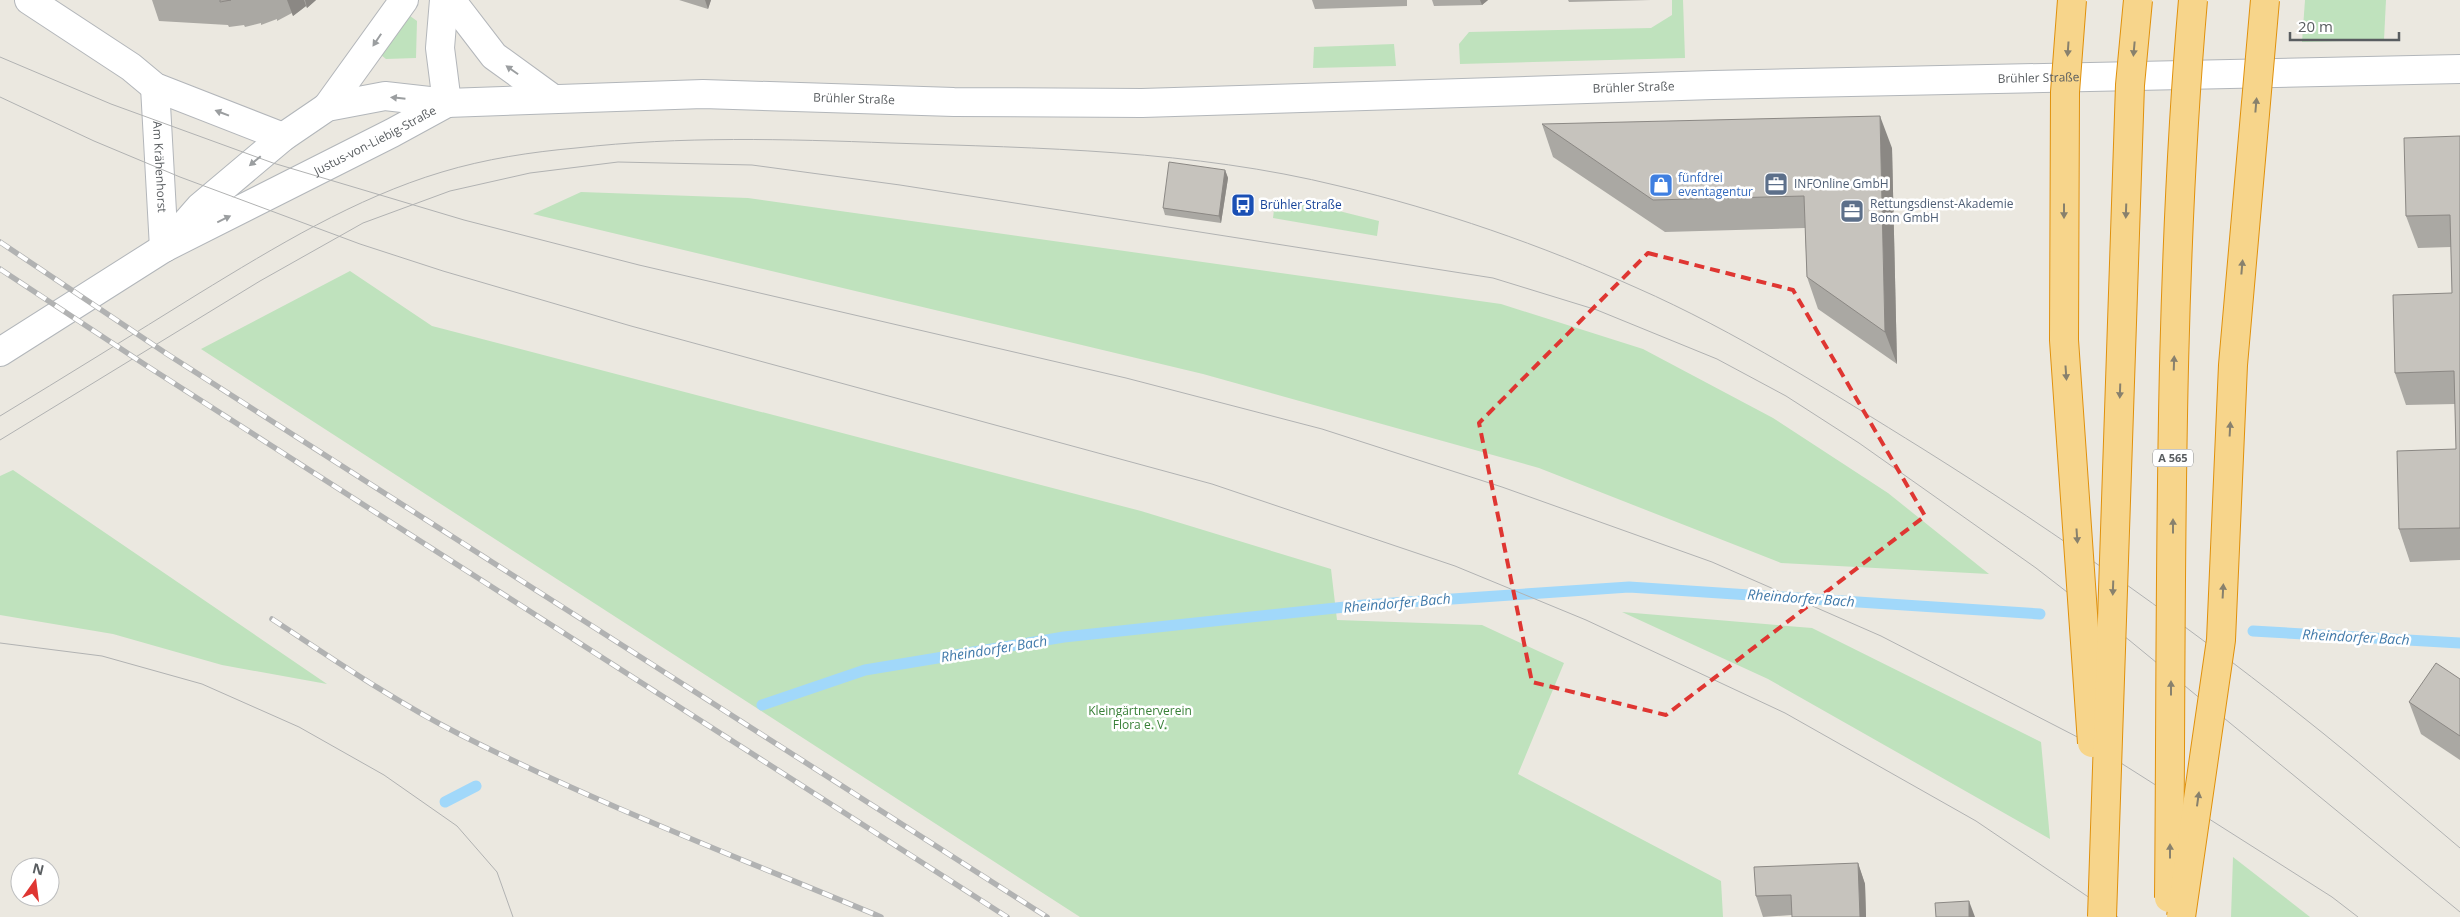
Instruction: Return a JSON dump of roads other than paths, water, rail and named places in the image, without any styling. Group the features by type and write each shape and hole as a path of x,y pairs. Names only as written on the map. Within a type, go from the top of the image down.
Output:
{"highway":[{"path":"2072,0 2065,92 2064,340 2102,889"},
{"path":"2102,917 2130,85 2138,0"},
{"name":"A 565","path":"2169,917 2174,365 2185,88 2193,0"},
{"path":"2181,917 2221,640 2233,365 2265,0"}],"main road":[{"path":"29,0 131,66 155,87 284,137"},
{"path":"327,107 404,0"},
{"path":"444,0 440,48 446,103"},
{"path":"451,0 494,56 552,98"},
{"name":"Brühler Straße","path":"446,103 703,94 954,102 1142,103 1714,85 2460,68"},
{"name":"Am Krähenhorst","path":"155,87 164,248"},
{"name":"Justus-von-Liebig-Straße","path":"164,248 200,207 284,137 327,107 386,96 446,103"},
{"name":"Justus-von-Liebig-Straße","path":"0,352 164,248 392,134 446,103"}],"waterway":[{"name":"Rheindorfer Bach","path":"762,705 865,670 1064,637 1364,605 1629,587 2040,614"},
{"name":"Rheindorfer Bach","path":"2253,631 2460,643"},
{"path":"445,802 476,786"}],"tram line":[{"path":"0,57 111,104 273,163 464,220 639,265 1126,378 1322,429 1502,487 1712,562 1881,636 2091,744 2332,897 2358,917"},
{"path":"0,97 94,141 180,177 360,244 443,271 631,326 1212,484 1455,566 1586,620 1785,713 1976,821 2118,917"},
{"path":"0,416 227,276 316,225 378,195 410,183 458,167 491,160 615,144 694,140 773,140 1060,149 1172,158 1284,174 1339,186 1453,217 1564,257 1674,305 1782,363 1975,482 2128,586 2276,696 2460,848"},
{"path":"0,440 260,281 363,223 450,191 530,173 618,162 752,165 900,185 1493,278 1597,310 1717,359 1786,396 1859,443 2036,568 2129,640 2460,912"},
{"path":"0,643 102,656 202,684 299,727 384,775 457,826 497,872 513,917"}],"railway":[{"path":"0,242 167,354 1047,917"},
{"path":"0,269 147,366 1007,917"},
{"path":"272,619 411,708 510,759 615,807 881,917"}],"place":[{"name":"INFOnline GmbH","path":"1776,184"},
{"name":"fünfdrei eventagentur","path":"1661,185"},
{"name":"Brühler Straße","path":"1243,205"},
{"name":"Rettungsdienst-Akademie Bonn GmbH","path":"1852,211"}],"park label":[{"name":"Kleingärtnerverein Flora e. V.","path":"1140,718"}]}
